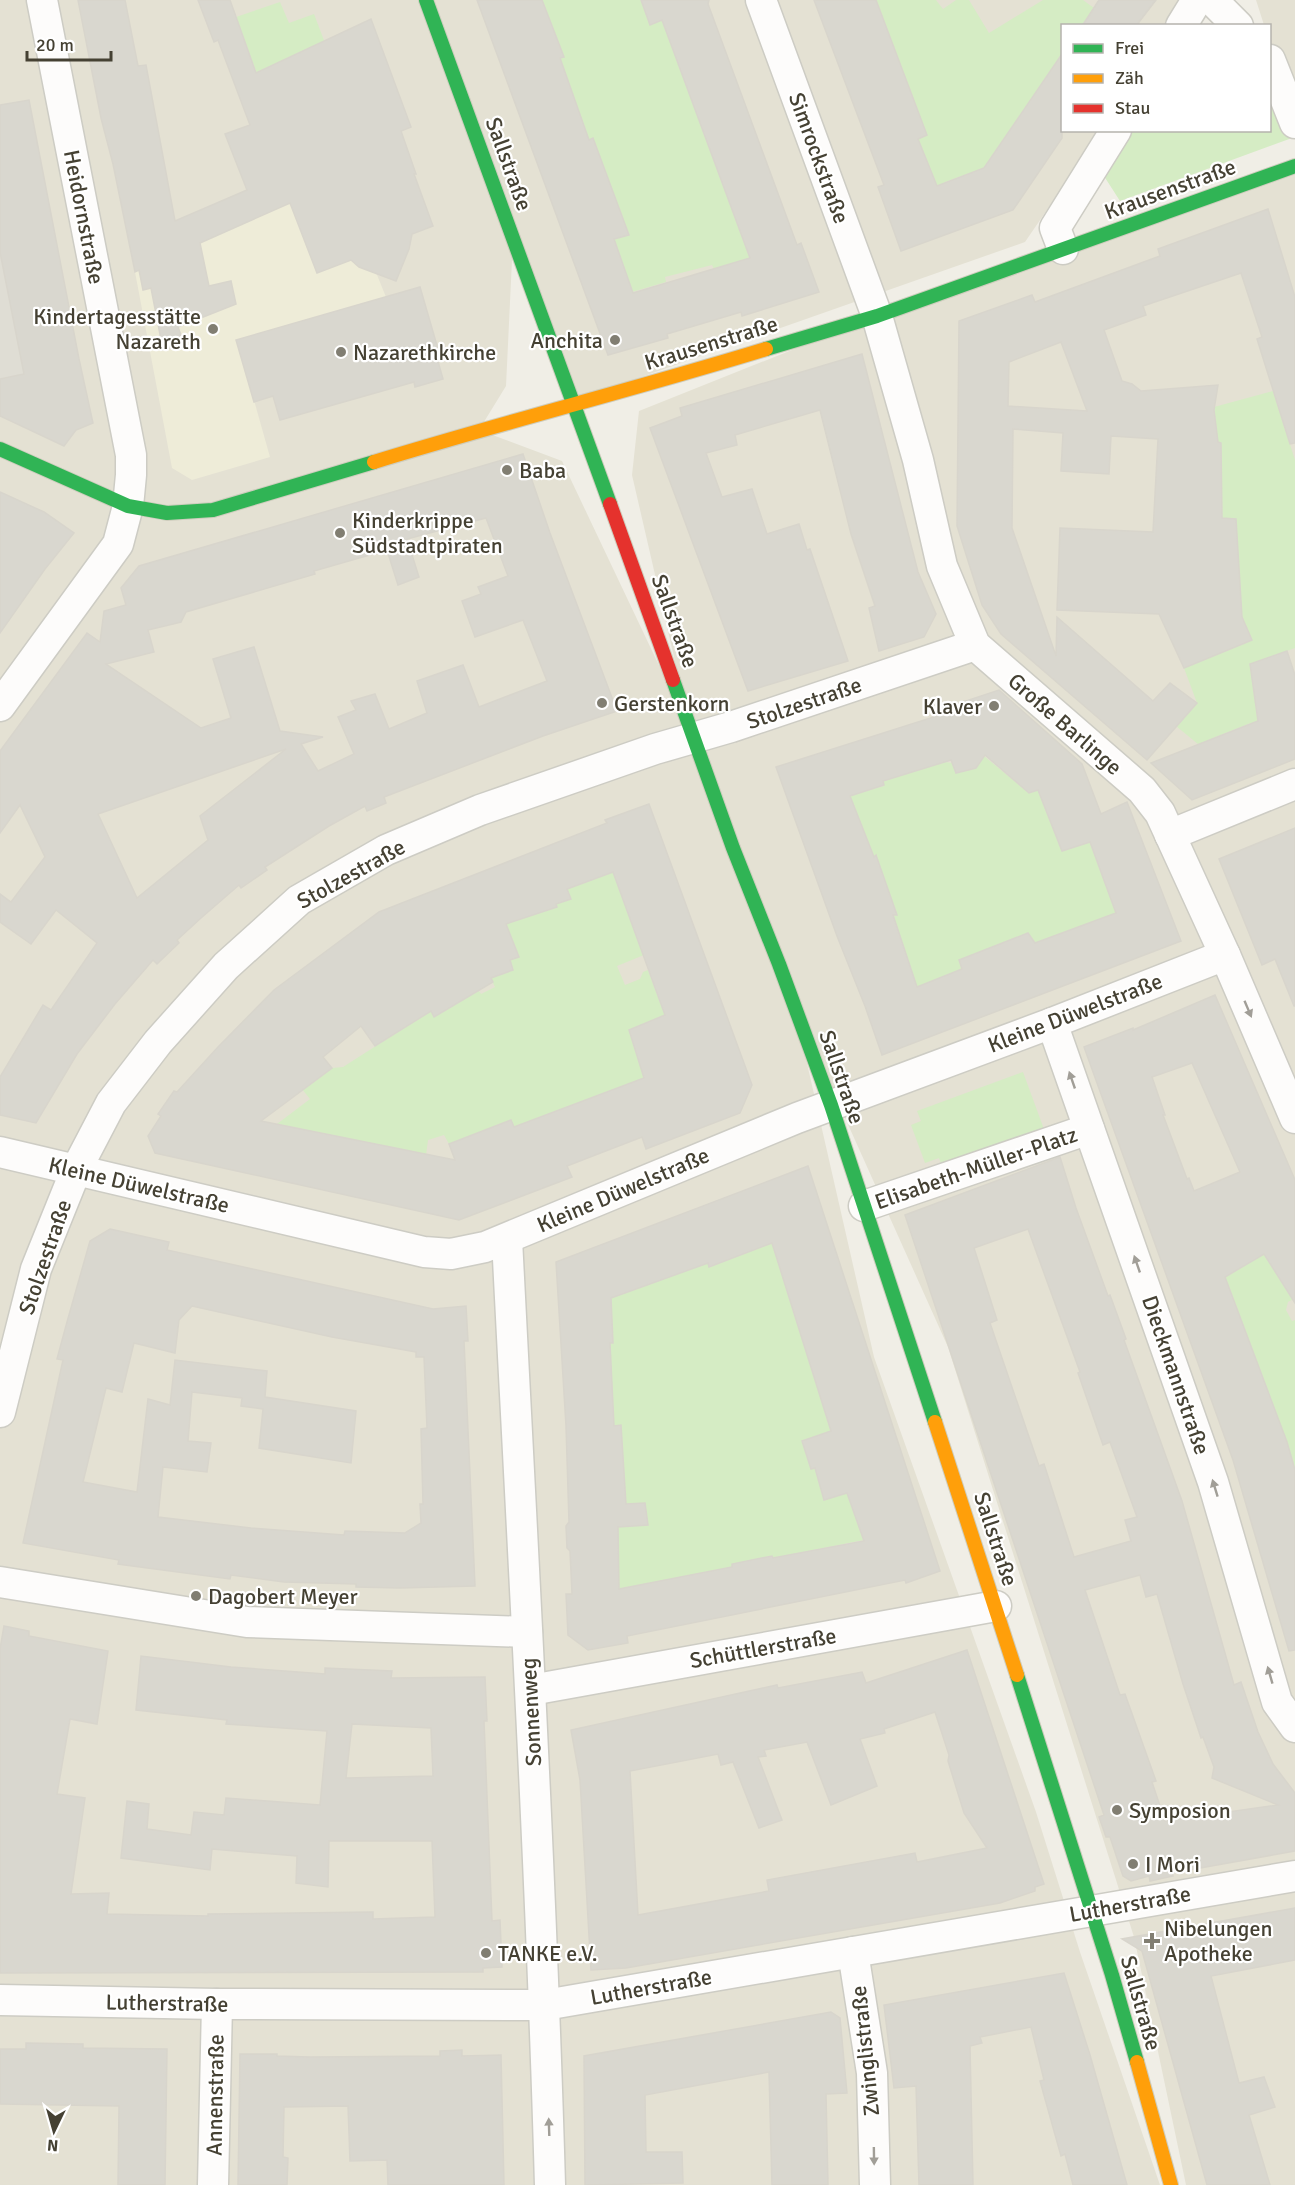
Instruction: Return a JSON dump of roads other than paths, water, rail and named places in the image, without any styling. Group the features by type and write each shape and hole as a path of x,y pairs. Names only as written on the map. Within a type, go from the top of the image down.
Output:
{"street":[{"name":"Heidornstraße","path":"0,706 118,544 128,506 131,475 131,455 42,0"},
{"name":"Sallstraße","path":"426,0 575,404 733,848 831,1105 996,1606 1092,1911 1171,2185"},
{"name":"Simrockstraße","path":"761,0 877,316"},
{"path":"1183,24 1197,0"},
{"path":"1212,0 1236,24"},
{"path":"1271,65 1295,123"},
{"path":"1063,249 1055,228 1115,132"},
{"name":"Krausenstraße","path":"0,449 128,506 167,513 213,510 479,430 658,382 877,316 1295,166"},
{"name":"Große Barlinge","path":"877,316 918,460 942,566 975,645 1142,790 1160,813 1225,955 1295,1118"},
{"name":"Stolzestraße","path":"0,1412 36,1269 76,1170 111,1103 158,1042 226,966 299,900 386,850 480,810 655,749 975,645"},
{"path":"1170,835 1295,784"},
{"name":"Kleine Düwelstraße","path":"0,1152 424,1252 451,1254 485,1248 831,1105 1052,1023 1225,955"},
{"name":"Dieckmannstraße","path":"1052,1023 1213,1482 1277,1702 1295,1727"},
{"name":"Elisabeth-Müller-Platz","path":"864,1206 1089,1129"},
{"name":"Sonnenweg","path":"507,1239 531,1690 545,2005 550,2185"},
{"path":"0,1582 247,1622 527,1632"},
{"name":"Schüttlerstraße","path":"531,1690 996,1606"},
{"name":"Lutherstraße","path":"0,2000 217,2004 545,2005 1295,1876"},
{"name":"Zwinglistraße","path":"853,1952 872,2073 874,2185"},
{"name":"Annenstraße","path":"213,2185 217,2004"}],"place":[{"name":"Kindertagesstätte Nazareth","path":"213,329"},
{"name":"Anchita","path":"615,340"},
{"name":"Nazarethkirche","path":"341,352"},
{"name":"Baba","path":"507,470"},
{"name":"Kinderkrippe Südstadtpiraten","path":"340,533"},
{"name":"Gerstenkorn","path":"602,703"},
{"name":"Klaver","path":"994,706"},
{"name":"Dagobert Meyer","path":"196,1596"},
{"name":"Symposion","path":"1117,1810"},
{"name":"I Mori","path":"1133,1864"},
{"name":"Nibelungen Apotheke","path":"1152,1941"},
{"name":"TANKE e.V.","path":"486,1953"}]}
